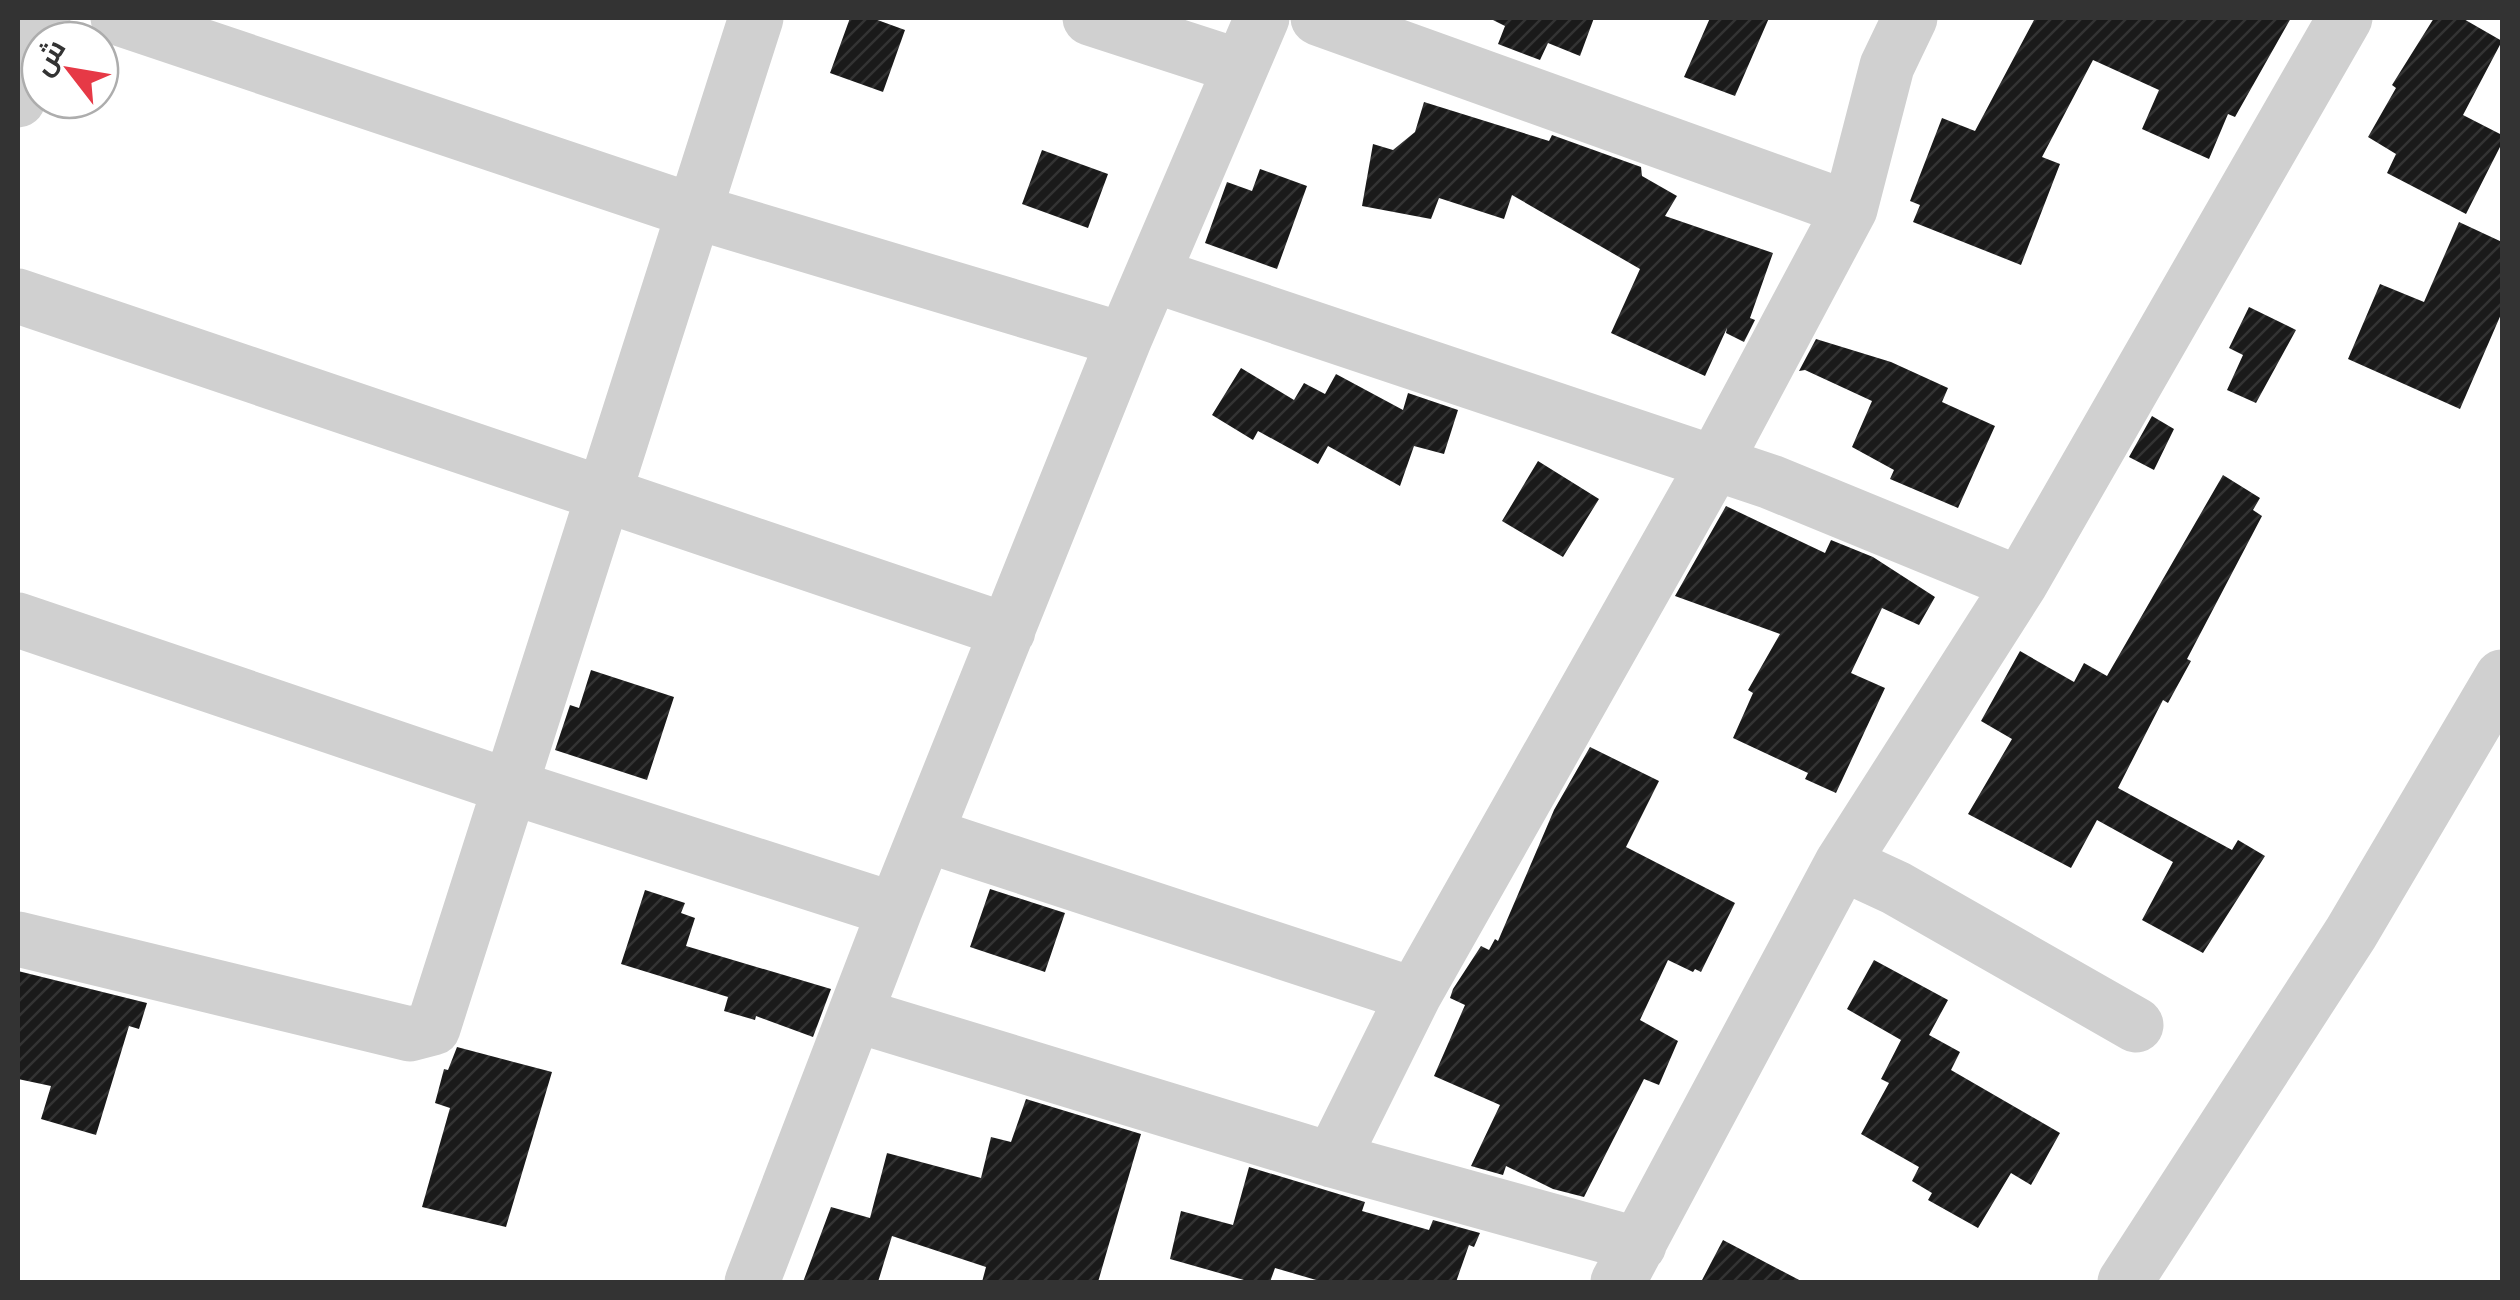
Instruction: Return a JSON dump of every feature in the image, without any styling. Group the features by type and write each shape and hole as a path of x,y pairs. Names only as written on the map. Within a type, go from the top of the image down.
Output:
{"street":[{"path":"18,100 43,18"},
{"path":"118,18 692,211 1124,340"},
{"path":"18,939 422,1034 434,1028 600,497 756,18"},
{"path":"1090,18 1242,67"},
{"path":"752,1282 895,910 1124,340 1262,18"},
{"path":"1318,18 1850,208"},
{"path":"1332,1160 1414,995 1714,464 1850,208 1888,66 1910,18"},
{"path":"856,1015 1332,1160 1629,1264 1842,863 2020,584 2345,18"},
{"path":"1153,275 1772,482 2020,584"},
{"path":"18,296 600,497 1008,631"},
{"path":"18,620 508,786 895,910"},
{"path":"2125,1282 2351,933 2502,676"},
{"path":"927,835 1414,995"},
{"path":"1842,863 1896,888 2136,1025"}],"building":[{"path":"850,18 872,18 905,30 883,92 830,73"},
{"path":"1489,18 1594,18 1580,56 1548,43 1540,60 1498,44 1505,26"},
{"path":"1710,18 1769,18 1735,96 1684,77"},
{"path":"2035,18 2291,18 2235,117 2228,114 2209,159 2142,129 2159,90 2093,60 2042,157 2060,164 2021,265 1913,222 1920,205 1910,201 1942,118 1975,131"},
{"path":"2434,18 2462,18 2502,41 2463,115 2502,135 2502,143 2466,214 2387,173 2396,154 2368,137 2396,88 2392,85"},
{"path":"1424,102 1549,141 1552,135 1641,167 1642,176 1677,196 1665,216 1773,253 1750,318 1755,320 1744,342 1726,333 1727,328 1705,376 1611,333 1640,269 1512,195 1504,219 1439,198 1431,219 1362,206 1373,144 1393,150 1415,132"},
{"path":"1042,150 1108,174 1088,228 1022,204"},
{"path":"1260,169 1307,186 1277,269 1205,243 1227,182 1252,191"},
{"path":"2459,222 2502,242 2502,312 2460,409 2348,359 2380,284 2424,302"},
{"path":"2249,307 2296,330 2256,403 2227,390 2243,355 2229,348"},
{"path":"1816,339 1891,362 1948,388 1942,402 1995,426 1958,508 1890,479 1894,470 1852,447 1872,401 1805,370 1799,371"},
{"path":"1241,368 1294,400 1304,383 1325,394 1336,374 1403,410 1408,393 1458,410 1444,454 1414,446 1400,486 1328,446 1318,464 1258,431 1253,440 1212,415"},
{"path":"2152,416 2174,429 2154,470 2129,457"},
{"path":"1538,461 1599,499 1563,557 1502,521"},
{"path":"2223,475 2260,498 2253,510 2262,516 2187,659 2191,661 2168,703 2163,700 2118,788 2232,850 2238,840 2265,856 2203,953 2142,920 2173,862 2097,820 2071,868 1968,814 2012,739 1981,721 2020,651 2074,682 2084,663 2107,676"},
{"path":"1726,506 1825,553 1831,540 1873,557 1935,597 1919,625 1882,608 1851,673 1885,688 1836,793 1805,779 1808,773 1733,738 1753,693 1748,690 1780,634 1675,596"},
{"path":"591,670 674,697 647,780 555,750 570,705 579,708"},
{"path":"1590,747 1659,781 1626,847 1735,903 1701,972 1668,960 1640,1020 1678,1041 1659,1085 1644,1079 1584,1197 1553,1189 1506,1166 1503,1175 1471,1166 1500,1105 1434,1076 1465,1005 1450,998 1453,989 1481,946 1489,950 1495,939 1498,941 1554,810"},
{"path":"990,889 1065,913 1045,972 970,947"},
{"path":"645,890 685,903 681,913 695,918 686,946 831,989 813,1037 756,1016 755,1020 724,1011 728,997 621,964"},
{"path":"1874,960 1948,1000 1929,1035 1960,1052 1951,1070 2060,1133 2031,1185 2011,1173 1978,1228 1928,1200 1932,1193 1912,1181 1919,1167 1861,1134 1889,1083 1881,1079 1901,1040 1847,1009"},
{"path":"18,971 147,1003 139,1029 129,1026 96,1135 41,1119 51,1086 18,1079"},
{"path":"457,1047 552,1072 506,1227 422,1207 450,1108 435,1103 444,1069 448,1070"},
{"path":"1026,1099 1141,1134 1098,1282 982,1282 986,1267 892,1236 878,1282 803,1282 831,1207 870,1218 887,1153 981,1178 991,1137 1011,1142"},
{"path":"1249,1167 1365,1202 1362,1211 1429,1230 1433,1220 1480,1233 1474,1247 1469,1245 1456,1282 1323,1282 1275,1268 1270,1282 1251,1282 1170,1259 1181,1211 1233,1225"},
{"path":"1723,1240 1803,1282 1701,1282"}]}
